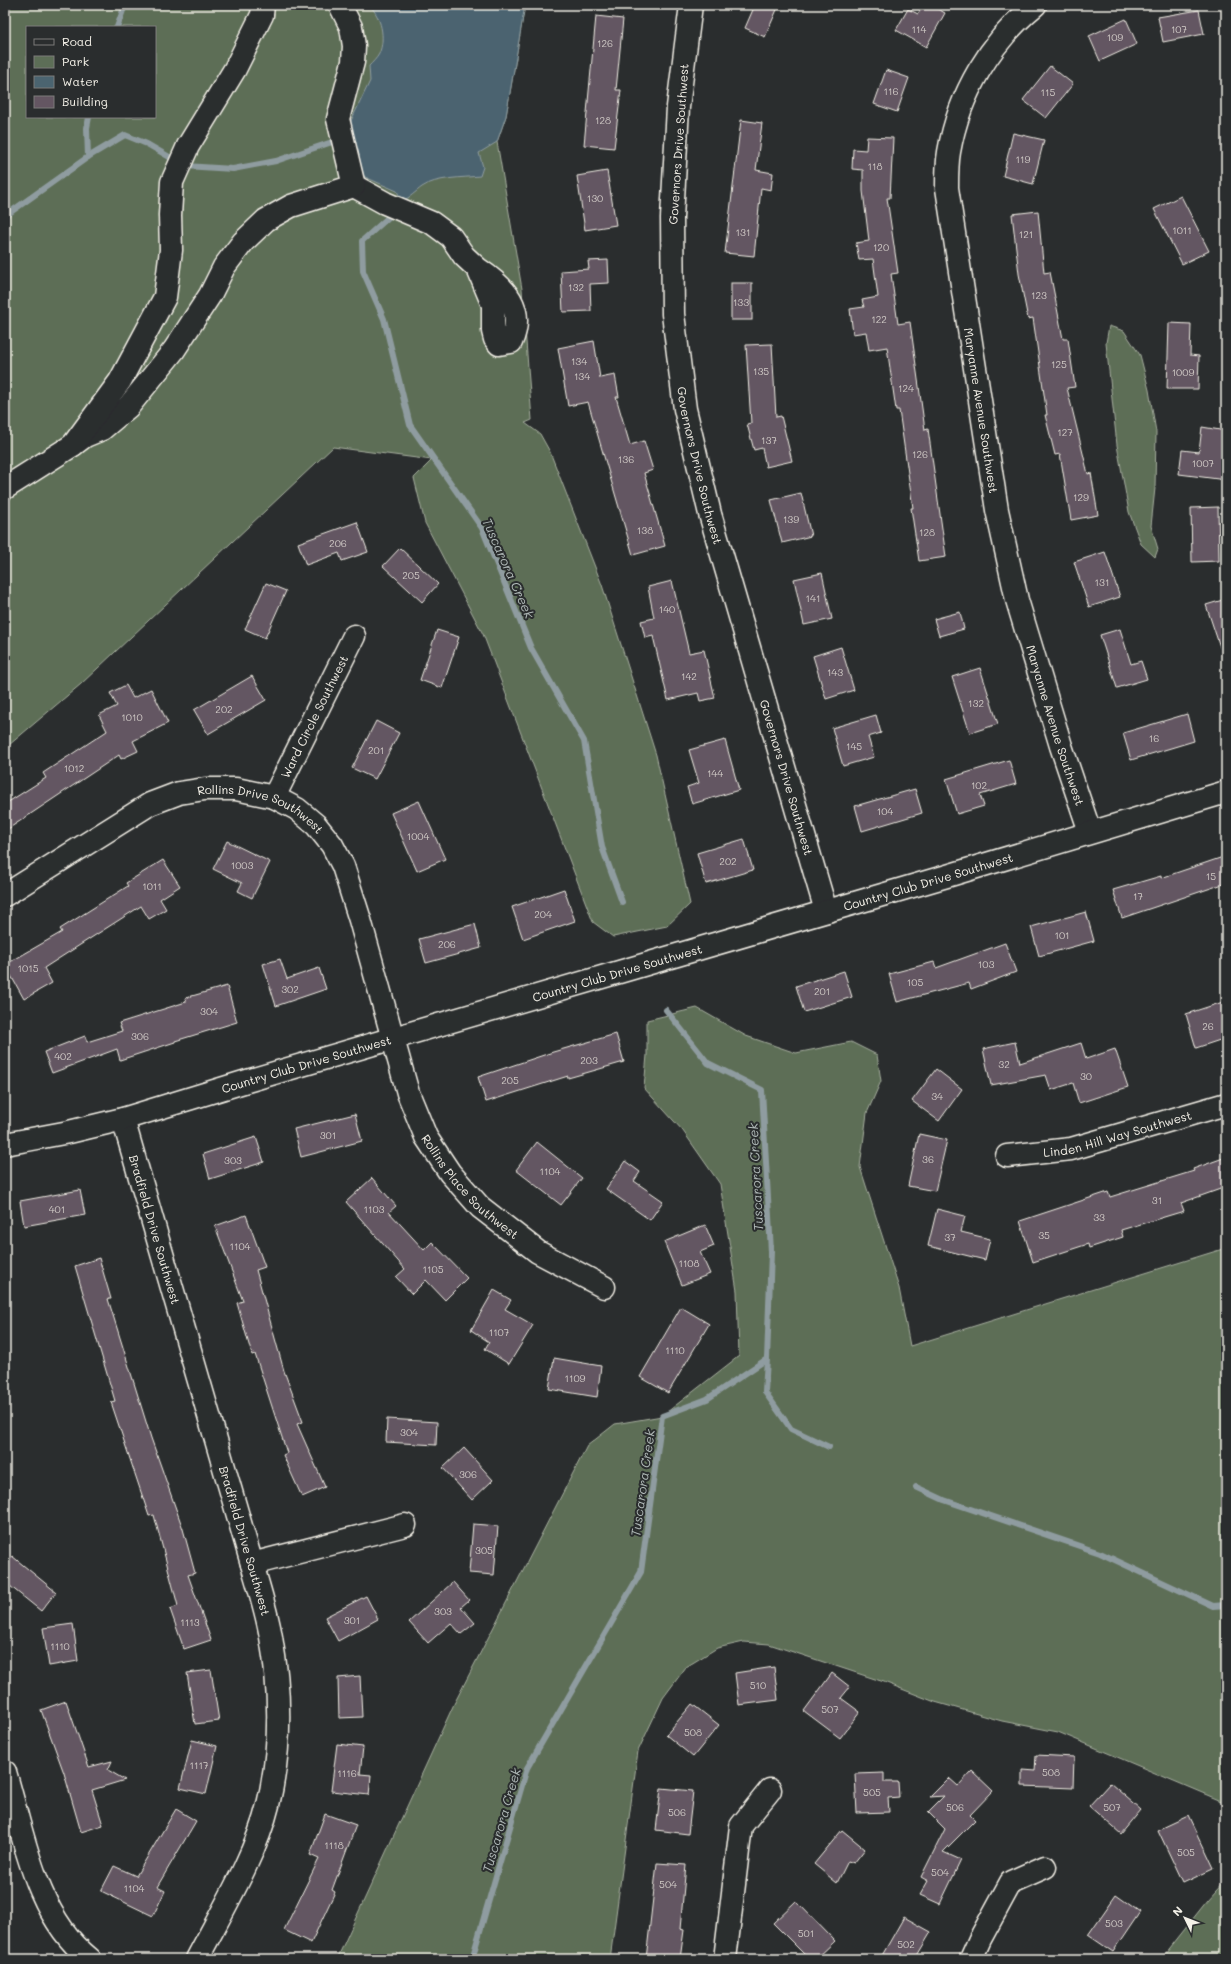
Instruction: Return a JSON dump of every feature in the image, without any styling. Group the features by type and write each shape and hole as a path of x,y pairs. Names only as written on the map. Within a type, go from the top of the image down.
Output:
{"street":[{"path":"73,445 120,380 165,297 171,250 170,215 172,182 188,146 235,69 262,15 263,5"},
{"path":"340,5 351,27 354,46 353,62 338,119 351,177 385,203 432,223 450,236 464,256 478,269"},
{"name":"Governors Drive Southwest","path":"691,5 678,107 672,218 674,314 685,408 710,514 826,912"},
{"name":"Maryanne Avenue Southwest","path":"1036,5 1007,30 986,56 970,87 957,118 948,153 947,188 997,510 1017,600 1061,746 1090,832"},
{"path":"5,488 73,445 84,436 102,429 128,407 174,350 210,295 224,267 243,242 266,220 291,206 351,177"},
{"name":"Ward Circle Southwest","path":"274,797 354,636"},
{"name":"Rollins Drive Southwest","path":"5,895 150,804 179,793 205,789 236,790 274,797 297,809 316,825 332,845 343,866 362,928 392,1039"},
{"name":"Country Club Drive Southwest","path":"5,1144 69,1132 123,1119 247,1081 826,912 1226,792"},
{"name":"Rollins Place Southwest","path":"392,1039 408,1093 426,1137 450,1173 480,1207 509,1231 538,1252 604,1287"},
{"name":"Linden Hill Way Southwest","path":"1007,1156 1071,1149 1226,1104"},
{"name":"Bradfield Drive Southwest","path":"123,1119 252,1564 271,1636 278,1685 278,1741 268,1806 245,1865 197,1959"},
{"path":"252,1564 405,1525"},
{"path":"5,1772 40,1890 65,1936 90,1959"},
{"path":"726,1959 741,1826 770,1790"},
{"path":"971,1959 980,1939 1011,1882 1045,1867"}],"green space":[{"path":"5,5 525,5 506,116 497,142 522,289 532,420 525,423 540,434 550,452 602,585 656,755 690,904 667,926 613,937 593,922 483,634 425,523 414,478 432,460 333,447 81,684 5,747"},
{"path":"1109,326 1124,331 1140,355 1149,390 1156,432 1155,488 1151,526 1158,549 1155,557 1141,544 1129,512 1117,445 1106,343"},
{"path":"697,1008 746,1036 796,1053 851,1042 877,1055 881,1081 867,1113 860,1167 899,1288 910,1346 1226,1248 1226,1803 1058,1732 1002,1721 935,1702 884,1682 769,1644 744,1642 717,1648 686,1667 663,1698 638,1751 610,1959 337,1959 454,1704 587,1446 615,1424 662,1416 739,1356 737,1291 720,1184 683,1131 644,1088 647,1055 647,1020"},
{"path":"1226,1880 1226,1954 1221,1959 1161,1959 1207,1901"}],"water":[{"path":"369,5 525,5 506,116 497,142 479,153 483,167 480,176 450,178 435,181 422,187 402,201 397,191 365,177 354,163 349,125 370,81 369,66 379,54 382,41 381,28 377,15"}],"building":[{"path":"755,5 779,5 765,37 745,28"},
{"path":"923,5 931,5 945,13 926,47 896,30 908,9 918,14"},
{"path":"1199,10 1204,34 1163,42 1158,17"},
{"path":"596,16 623,19 616,90 621,90 614,148 584,145"},
{"path":"1126,19 1137,44 1100,61 1089,36"},
{"path":"1050,66 1073,84 1046,118 1023,100"},
{"path":"886,70 909,78 897,112 874,104"},
{"path":"741,120 762,123 756,170 773,173 771,190 761,188 754,256 725,253"},
{"path":"1013,133 1044,140 1033,184 1003,176"},
{"path":"867,137 893,138 890,198 887,198 898,273 891,274 898,324 910,322 925,430 928,429 946,557 919,561 899,410 896,410 887,347 869,350 866,332 853,334 850,309 864,307 862,300 878,297 873,259 859,260 856,243 869,241 863,191 863,170 852,169 853,149 866,150"},
{"path":"607,171 616,225 585,230 577,176"},
{"path":"1181,196 1209,251 1182,264 1154,209"},
{"path":"1038,211 1044,273 1050,272 1063,339 1068,339 1075,387 1067,388 1088,474 1091,473 1098,515 1071,520 1060,454 1055,455 1045,415 1047,415 1033,318 1028,319 1019,274 1012,214"},
{"path":"608,260 609,283 590,284 591,311 563,312 561,271 589,269 588,261"},
{"path":"731,283 752,283 752,320 731,320"},
{"path":"1169,323 1191,324 1190,355 1199,356 1198,389 1167,389"},
{"path":"594,341 600,378 615,375 619,397 616,397 630,445 644,441 653,470 644,473 665,546 633,555 588,402 568,406 558,348"},
{"path":"772,344 776,417 781,416 792,461 766,467 762,448 754,450 747,424 751,423 746,345"},
{"path":"1202,427 1226,431 1226,480 1179,474 1182,450 1199,452"},
{"path":"801,493 811,536 782,543 771,500"},
{"path":"1218,507 1219,561 1192,562 1191,508"},
{"path":"357,522 368,552 342,561 339,553 306,565 298,543"},
{"path":"400,548 438,584 422,602 383,566"},
{"path":"1105,552 1120,597 1089,607 1074,562"},
{"path":"822,573 832,619 804,625 794,579"},
{"path":"672,581 689,653 704,650 715,698 700,701 698,693 668,700 653,636 645,638 641,621 654,618 648,587"},
{"path":"266,583 286,591 265,638 245,629"},
{"path":"1226,599 1226,656 1223,656 1206,605"},
{"path":"960,612 964,629 939,636 934,619"},
{"path":"1120,629 1131,664 1141,661 1147,679 1117,688 1100,635"},
{"path":"437,630 459,637 442,688 420,680"},
{"path":"841,647 854,690 826,699 813,656"},
{"path":"980,668 998,724 970,733 952,677"},
{"path":"252,676 266,700 208,734 194,710"},
{"path":"126,685 133,698 151,689 168,723 133,741 138,751 121,759 119,755 5,831 5,804 46,778 43,773 107,731 99,715 117,706 110,693"},
{"path":"1187,714 1194,741 1131,760 1123,733"},
{"path":"876,715 881,733 868,737 874,757 843,766 832,728"},
{"path":"376,721 399,733 375,779 352,768"},
{"path":"725,740 739,790 692,804 687,787 699,783 689,750"},
{"path":"1009,760 1016,784 980,795 984,806 957,814 946,779"},
{"path":"915,789 922,813 862,831 855,806"},
{"path":"419,801 445,859 417,871 391,813"},
{"path":"744,839 753,870 706,884 697,853"},
{"path":"227,841 270,862 252,898 238,891 242,883 213,869"},
{"path":"1226,856 1226,883 1122,918 1113,890 1161,876 1161,878"},
{"path":"163,860 180,886 160,899 166,909 149,919 141,906 44,968 52,983 24,999 5,965 62,932 60,929 128,886 126,883"},
{"path":"564,889 575,921 523,939 512,907"},
{"path":"1086,912 1094,941 1039,956 1031,927"},
{"path":"475,924 481,948 426,963 419,939"},
{"path":"1005,943 1016,972 971,989 969,983 897,1002 889,974 934,962 936,968"},
{"path":"280,959 287,979 319,968 326,989 276,1006 263,964"},
{"path":"844,971 852,997 804,1012 796,986"},
{"path":"227,986 237,1022 120,1060 117,1049 52,1073 44,1052 85,1036 87,1042 122,1031 119,1023 186,1002 185,998"},
{"path":"1226,1001 1226,1038 1196,1048 1186,1014"},
{"path":"616,1034 624,1062 568,1078 568,1076 486,1102 478,1077 553,1052"},
{"path":"1015,1042 1020,1063 1081,1043 1086,1059 1115,1049 1128,1087 1079,1103 1073,1083 1051,1090 1046,1075 991,1085 983,1049"},
{"path":"936,1069 962,1089 939,1121 912,1101"},
{"path":"355,1114 362,1141 301,1157 294,1129"},
{"path":"919,1134 947,1140 935,1191 908,1186"},
{"path":"256,1137 264,1162 210,1179 203,1154"},
{"path":"537,1142 582,1178 561,1205 516,1170"},
{"path":"1226,1157 1226,1187 1181,1203 1184,1211 1121,1230 1123,1237 1089,1248 1088,1244 1033,1262 1020,1221 1108,1192 1110,1197 1194,1171 1193,1169"},
{"path":"625,1161 640,1172 634,1181 663,1201 650,1220 606,1189"},
{"path":"372,1178 396,1206 389,1212 424,1250 432,1242 467,1278 445,1300 426,1280 412,1294 396,1277 405,1269 346,1202"},
{"path":"80,1190 85,1215 24,1226 20,1201"},
{"path":"937,1209 965,1216 961,1232 990,1239 985,1260 928,1246"},
{"path":"246,1215 265,1267 256,1270 284,1371 303,1422 297,1424 325,1487 302,1497 283,1455 287,1453 255,1354 252,1355 237,1303 243,1301 215,1226"},
{"path":"705,1225 714,1246 700,1252 710,1274 682,1285 664,1242"},
{"path":"99,1258 111,1299 108,1299 151,1438 183,1529 195,1573 188,1575 211,1640 184,1649 170,1609 178,1606 154,1515 149,1516 111,1402 115,1401 75,1266"},
{"path":"494,1290 511,1300 505,1309 533,1325 509,1364 485,1349 489,1342 471,1330"},
{"path":"681,1307 709,1324 668,1393 640,1377"},
{"path":"554,1358 601,1366 597,1397 549,1389"},
{"path":"387,1419 437,1422 436,1445 386,1442"},
{"path":"464,1448 493,1480 472,1500 443,1468"},
{"path":"473,1524 498,1526 494,1575 469,1573"},
{"path":"12,1556 56,1592 41,1611 5,1582 5,1565"},
{"path":"453,1582 469,1600 461,1607 475,1623 461,1634 451,1623 428,1643 409,1622"},
{"path":"366,1596 378,1619 338,1641 325,1617"},
{"path":"73,1624 78,1661 49,1666 43,1628"},
{"path":"774,1667 778,1700 739,1705 735,1673"},
{"path":"211,1670 219,1721 195,1724 187,1673"},
{"path":"832,1673 850,1687 841,1698 860,1712 840,1738 804,1711"},
{"path":"360,1676 362,1717 339,1718 338,1678"},
{"path":"66,1701 89,1767 112,1761 108,1770 125,1780 92,1790 103,1825 81,1832 64,1773 41,1710"},
{"path":"692,1704 719,1725 693,1757 666,1735"},
{"path":"192,1740 217,1746 206,1794 180,1788"},
{"path":"337,1744 363,1747 360,1774 371,1775 369,1795 331,1791"},
{"path":"1036,1755 1074,1757 1073,1788 1022,1786 1022,1770 1035,1771"},
{"path":"972,1771 993,1791 970,1815 975,1820 943,1852 961,1860 940,1904 920,1895 928,1881 921,1877 945,1829 928,1812 944,1796 930,1797 949,1778 958,1786"},
{"path":"884,1773 884,1782 898,1782 899,1797 888,1798 889,1812 857,1813 855,1774"},
{"path":"1110,1783 1141,1810 1121,1834 1089,1806"},
{"path":"661,1788 693,1791 688,1834 656,1830"},
{"path":"176,1809 196,1821 157,1887 165,1891 153,1916 101,1891 114,1866 136,1876"},
{"path":"325,1814 356,1825 332,1890 335,1892 311,1943 284,1930 319,1859 310,1855"},
{"path":"1188,1816 1213,1869 1183,1883 1158,1830"},
{"path":"842,1830 865,1849 854,1863 848,1861 837,1883 814,1864"},
{"path":"657,1863 686,1865 680,1929 684,1930 680,1959 646,1959"},
{"path":"1116,1895 1140,1912 1113,1952 1088,1935"},
{"path":"796,1901 835,1941 816,1959 809,1959 773,1923"},
{"path":"904,1917 931,1932 915,1959 880,1959"}],"waterway":[{"path":"117,26 125,5"},
{"path":"88,157 87,128 89,118"},
{"path":"5,216 88,157 125,135 147,144 185,166 233,169 276,161 338,140"},
{"name":"Tuscarora Creek","path":"391,215 362,241 363,271 384,319 410,425 482,528 531,648 584,741 602,847 622,902"},
{"name":"Tuscarora Creek","path":"472,1959 527,1768 641,1572 662,1416 707,1399 767,1359 771,1252 762,1090 708,1063 666,1010"},
{"path":"767,1359 765,1392 791,1429 829,1447"},
{"path":"916,1487 944,1500 1100,1553 1213,1606 1226,1605"}]}
